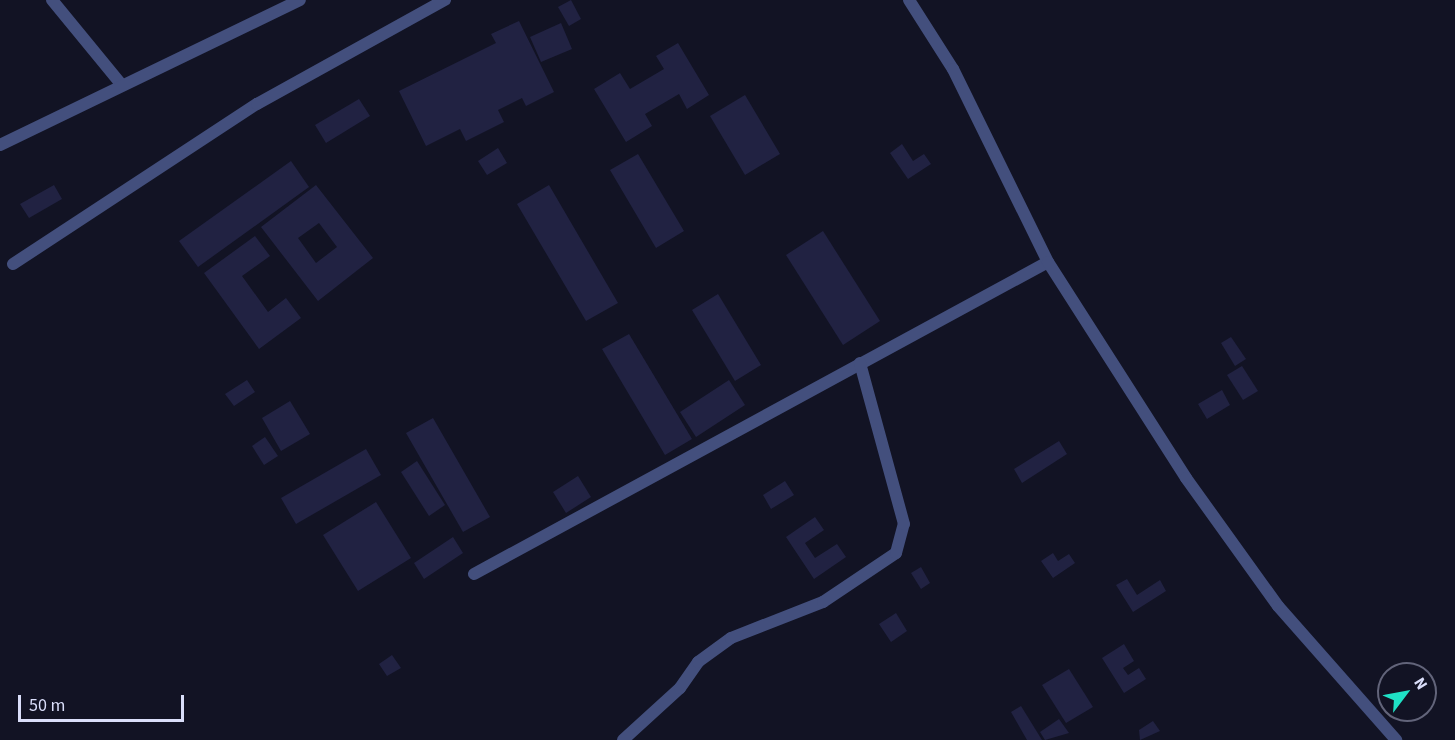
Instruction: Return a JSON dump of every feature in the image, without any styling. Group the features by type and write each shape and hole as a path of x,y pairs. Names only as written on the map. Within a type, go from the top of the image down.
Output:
{"street":[{"path":"52,0 121,84"},
{"path":"0,145 121,84 300,0"},
{"path":"13,264 257,104 445,0"},
{"path":"909,0 953,69 1048,262 1226,535 1340,681 1396,740"},
{"path":"474,574 1048,262"},
{"path":"623,740 680,688 698,662 730,638 824,602 896,553 904,524 860,363"}],"building":[{"path":"571,0 581,19 569,26 558,7"},
{"path":"519,21 554,92 526,106 522,98 498,110 504,122 466,141 460,129 426,146 399,91 496,43 491,34"},
{"path":"561,23 572,49 541,62 530,37"},
{"path":"678,43 709,95 687,109 679,94 645,114 652,126 626,142 594,89 620,73 630,89 664,69 656,56"},
{"path":"745,95 780,154 745,175 710,116"},
{"path":"359,99 370,116 326,143 315,125"},
{"path":"902,144 913,161 924,154 931,164 908,179 890,153"},
{"path":"498,148 507,163 487,175 478,161"},
{"path":"638,154 684,231 656,248 610,170"},
{"path":"291,161 309,187 198,267 179,241"},
{"path":"54,185 62,199 29,218 20,204"},
{"path":"316,185 373,258 318,301 261,227","holes":["319,223 337,247 316,263 298,238"]},
{"path":"549,185 618,303 586,321 517,204"},
{"path":"823,231 880,321 843,345 786,255"},
{"path":"255,236 270,256 242,276 268,312 286,298 301,318 259,349 204,273"},
{"path":"718,294 761,365 735,381 692,310"},
{"path":"629,334 692,439 665,455 602,349"},
{"path":"1231,337 1246,359 1235,366 1221,343"},
{"path":"1242,366 1258,391 1243,400 1227,375"},
{"path":"247,380 255,392 234,406 225,394"},
{"path":"729,380 745,405 696,437 680,412"},
{"path":"1222,390 1230,405 1207,419 1198,404"},
{"path":"290,401 310,434 281,451 262,418"},
{"path":"433,418 490,517 463,532 406,433"},
{"path":"265,437 278,456 264,465 252,446"},
{"path":"1059,441 1067,454 1022,483 1014,469"},
{"path":"366,449 381,475 296,524 281,498"},
{"path":"417,461 445,505 429,516 401,472"},
{"path":"578,476 591,497 566,513 553,492"},
{"path":"785,481 794,495 771,509 763,495"},
{"path":"376,502 411,558 358,591 323,535"},
{"path":"815,517 824,530 805,543 815,558 837,544 846,557 814,579 786,537"},
{"path":"453,537 463,553 424,579 414,563"},
{"path":"1053,553 1058,561 1069,554 1075,563 1053,578 1041,561"},
{"path":"921,567 930,583 921,589 911,573"},
{"path":"1127,579 1137,595 1160,580 1166,591 1133,612 1116,585"},
{"path":"896,613 907,631 891,642 879,624"},
{"path":"1124,644 1134,661 1123,668 1128,675 1139,668 1146,679 1124,693 1102,658"},
{"path":"392,655 401,668 387,676 379,664"},
{"path":"1069,669 1093,707 1066,723 1042,685"},
{"path":"1021,706 1042,740 1027,740 1011,712"},
{"path":"1059,719 1069,733 1045,740 1040,732"},
{"path":"1153,721 1160,731 1140,740 1139,730"}]}
